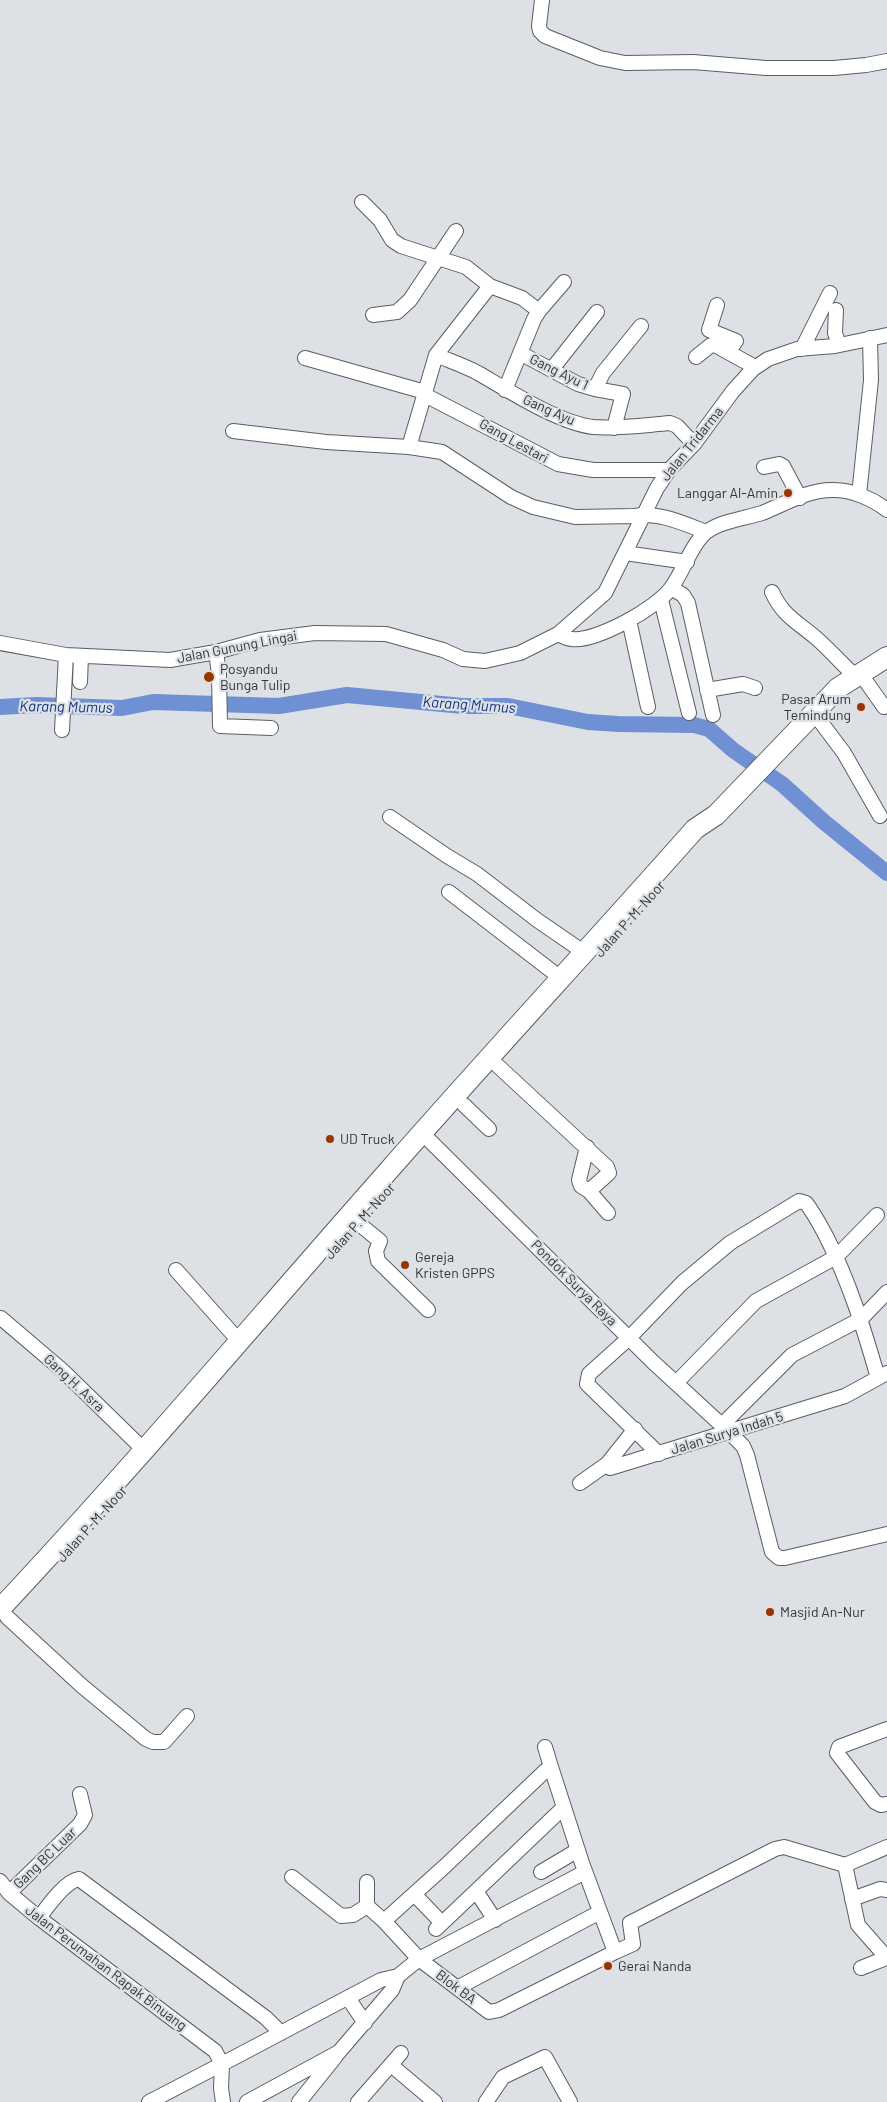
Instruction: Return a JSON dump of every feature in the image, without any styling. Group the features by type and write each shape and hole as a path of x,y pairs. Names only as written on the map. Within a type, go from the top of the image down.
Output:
{"highway":[{"name":"Jalan P. M. Noor","path":"19,1597 63,1556 244,1341 358,1223 426,1138 464,1105 498,1066 585,953 695,829 716,815 838,688 887,657"},
{"name":"Jalan P. M. Noor","path":"2,1617 144,1450 244,1341 563,983 704,836 716,815"}],"street":[{"path":"542,0 539,26 546,36 600,58 625,63 693,62 766,68 866,66 887,61"},
{"path":"362,202 380,220 392,240 401,246 466,267 490,286 522,298 539,311"},
{"path":"373,315 386,315 402,308 410,300 456,231"},
{"path":"505,390 534,319 564,282"},
{"path":"409,447 436,355 490,286"},
{"path":"802,348 830,293"},
{"path":"717,305 709,330 736,341 736,344 729,351"},
{"path":"836,310 835,333 839,345"},
{"path":"552,369 597,312"},
{"path":"595,389 603,373 641,326"},
{"name":"Jalan Tridarma","path":"558,634 605,593 668,470 694,444 733,391 756,367 781,354 802,348 839,345 887,335"},
{"path":"859,495 871,380 870,338"},
{"path":"696,357 712,345 721,346 756,367"},
{"name":"Gang Ayu 1","path":"520,353 578,384 623,394 614,428"},
{"name":"Gang Ayu","path":"436,355 477,372 505,390 572,422 614,428 674,424 694,444"},
{"name":"Gang Lestari","path":"305,358 425,393 553,463 593,470 668,470"},
{"path":"233,431 326,442 409,447 442,452 511,497 533,507 575,517 634,516 644,514 679,522 706,532"},
{"path":"764,467 779,464 783,466 800,498"},
{"path":"558,634 573,643 649,610 671,588 694,547 706,532 729,522 760,514 812,493 833,490 845,490 859,495 887,510"},
{"path":"625,553 687,562"},
{"path":"671,588 683,596 688,603 713,715"},
{"path":"772,592 779,606 788,617 857,675 884,707"},
{"path":"661,600 689,713"},
{"path":"629,620 648,707"},
{"name":"Jalan Gunung Lingai","path":"0,643 66,656 170,660 216,652 260,640 316,633 386,634 464,658 485,660 520,653 558,634"},
{"path":"216,652 220,696 219,724 222,727 271,728"},
{"path":"62,727 66,656"},
{"path":"80,682 81,656"},
{"path":"707,690 743,684 755,688"},
{"path":"814,713 844,753 880,816"},
{"path":"390,817 446,856 478,874 537,920 585,953"},
{"path":"449,892 563,983"},
{"path":"498,1066 608,1167 609,1172 589,1191"},
{"path":"464,1105 489,1129"},
{"name":"Pondok Surya Raya","path":"426,1138 629,1338 743,1446 772,1552 776,1557 785,1558 887,1534"},
{"path":"587,1147 579,1180 581,1186 589,1191 608,1213"},
{"path":"659,1454 587,1384 589,1374 629,1338 682,1283 730,1243 799,1201 806,1203 812,1210 836,1257 883,1375"},
{"path":"676,1383 756,1301 836,1257 877,1216"},
{"path":"358,1223 380,1240 376,1253 378,1262 428,1310"},
{"path":"176,1270 244,1341"},
{"path":"725,1428 792,1355 861,1319 887,1292"},
{"name":"Gang H. Asra","path":"1,1318 62,1370 144,1450"},
{"name":"Jalan Surya Indah 5","path":"607,1464 612,1468 659,1454 725,1428 845,1396 883,1375"},
{"path":"580,1483 607,1464 635,1429"},
{"path":"2,1617 146,1739 153,1742 164,1742 187,1716"},
{"path":"887,1730 839,1747 837,1753 876,1802 881,1805 887,1804"},
{"path":"545,1747 563,1808 615,1952 634,1943 629,1928 630,1923 775,1849 790,1848 845,1865 887,1847"},
{"path":"384,1921 544,1771 552,1767"},
{"name":"Gang BC Luar","path":"9,1893 80,1824 85,1815 80,1794"},
{"path":"299,2102 392,1990 398,1976 414,1953 486,1907 563,1808"},
{"path":"414,1894 439,1926 486,1907 581,1860"},
{"path":"541,1872 581,1860"},
{"path":"845,1865 858,1925 887,1958 861,1968"},
{"path":"292,1877 341,1916 353,1915 367,1906 367,1882"},
{"path":"39,1918 67,1885 79,1879 274,2026"},
{"name":"Jalan Perumahan Rapak Binuang","path":"0,1881 9,1893 39,1918 219,2058"},
{"path":"852,1899 880,1890 887,1890"},
{"name":"Blok BA","path":"367,1906 414,1953 489,2012 494,2012 615,1952"},
{"path":"459,1987 600,1912"},
{"path":"149,2102 274,2026 348,1998 381,1980 398,1976"},
{"path":"348,1998 366,2023"},
{"path":"247,2102 339,2052"},
{"path":"363,2100 402,2053"},
{"path":"486,2102 503,2077 545,2057 570,2102"},
{"path":"219,2058 223,2102"},
{"path":"391,2065 435,2102"}],"waterway":[{"name":"Karang Mumus","path":"0,707 36,705 122,708 153,702 279,706 347,695 463,706 508,706 588,722 694,725 709,729 733,750 782,784 824,822 887,873"}],"place":[{"name":"Langgar Al-Amin","path":"788,493"},
{"name":"Posyandu Bunga Tulip","path":"209,677"},
{"name":"Pasar Arum Temindung","path":"861,707"},
{"name":"UD Truck","path":"330,1139"},
{"name":"Gereja Kristen GPPS","path":"405,1265"},
{"name":"Masjid An-Nur","path":"770,1612"},
{"name":"Gerai Nanda","path":"608,1966"}]}
